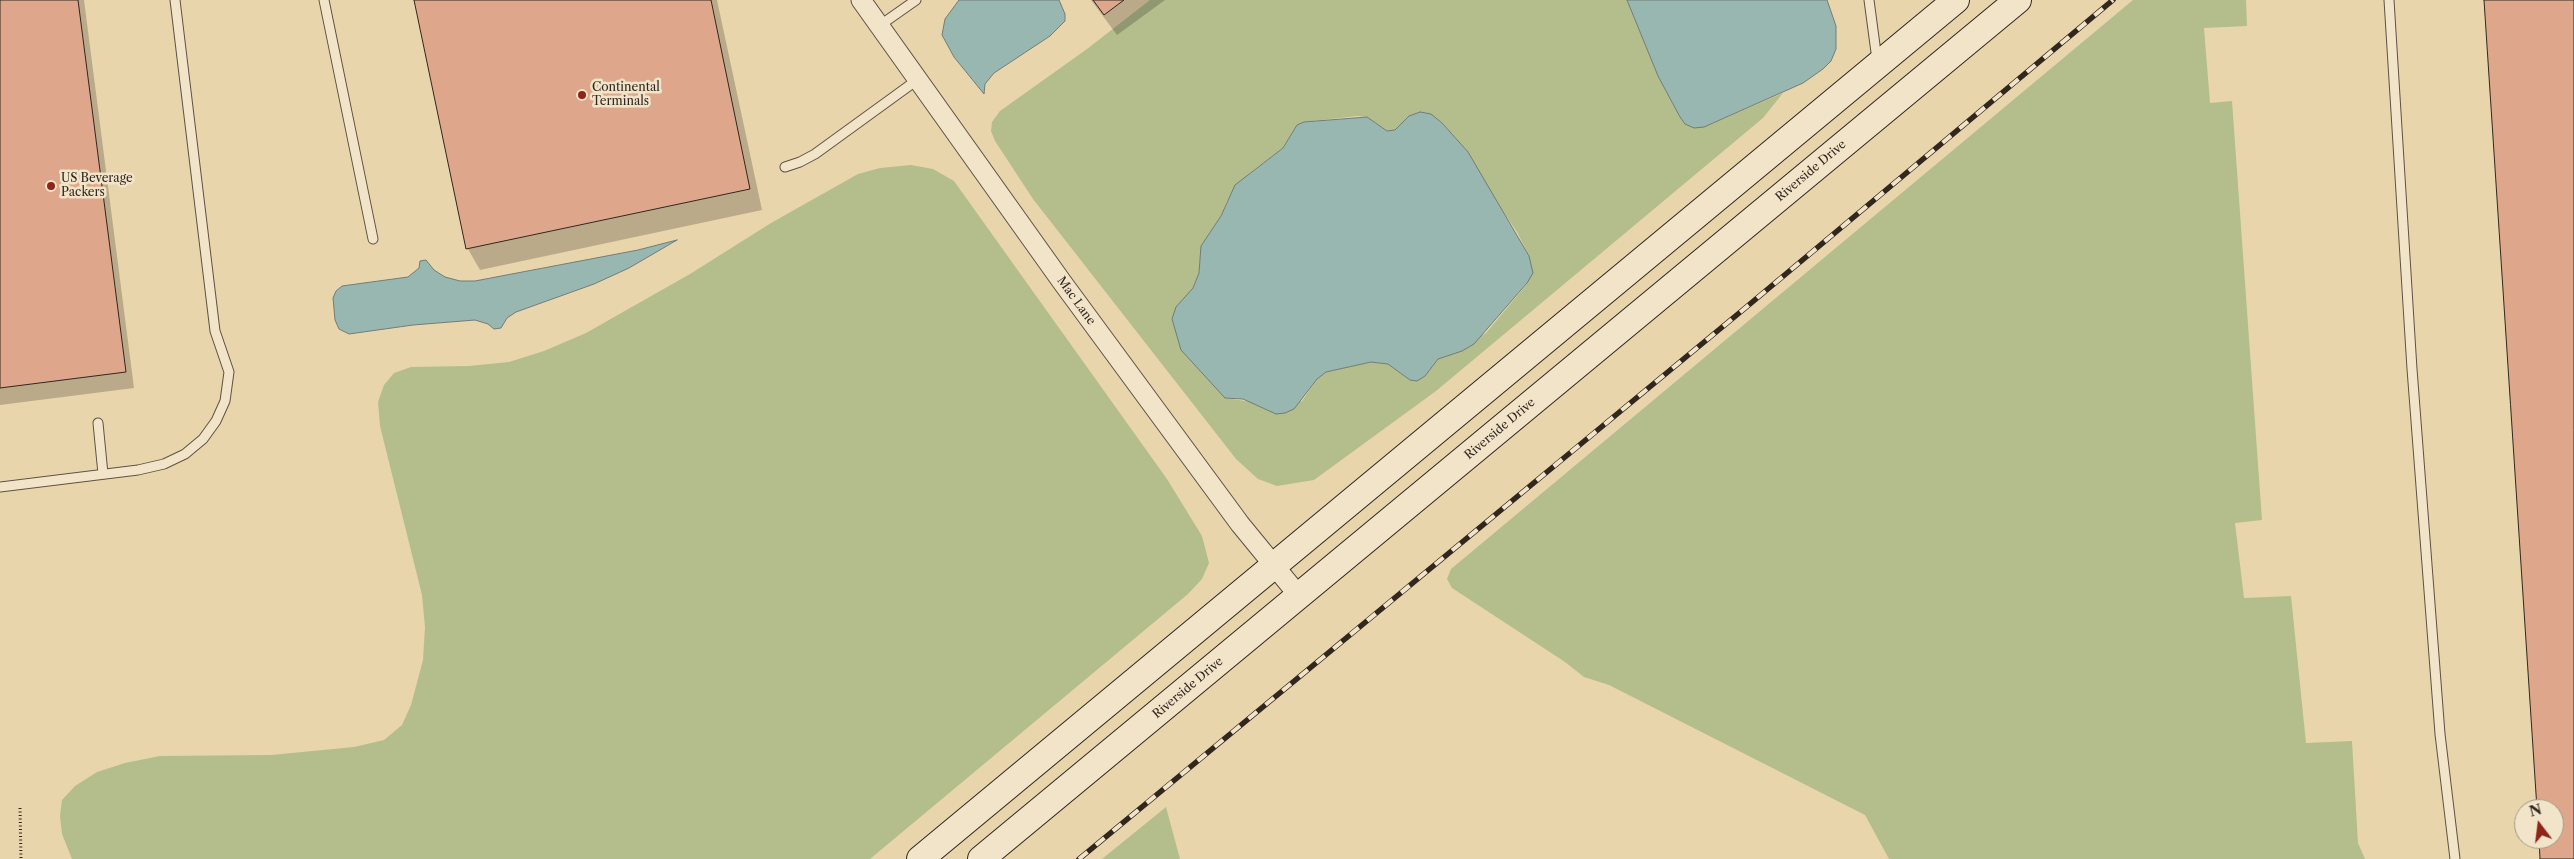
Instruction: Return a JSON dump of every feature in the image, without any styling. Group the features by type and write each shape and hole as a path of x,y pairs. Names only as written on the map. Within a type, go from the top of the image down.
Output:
{"main road":[{"path":"920,859 1956,0"},
{"name":"Riverside Drive","path":"982,859 2018,0"}],"street":[{"name":"Mac Lane","path":"861,0 1062,282 1273,566 1299,596"}],"lane":[{"path":"0,487 152,468 175,460 194,447 210,431 222,410 229,381 227,362 215,331 175,0"},
{"path":"324,0 372,239"},
{"path":"879,26 916,0"},
{"path":"1869,0 1878,65"},
{"path":"2389,0 2414,389 2440,734 2455,859"},
{"path":"785,167 815,154 917,80"},
{"path":"98,423 104,474"}],"path":[{"path":"20,808 22,859"}],"green space":[{"path":"1150,0 1627,0 1658,76 1680,117 1704,127 1783,93 1763,118 1436,391 1314,480 1277,486 1258,479 1236,459 1033,199 995,141 991,131 992,122 1000,111 1087,49","holes":["1358,116 1367,117 1387,131 1395,130 1409,116 1442,123 1468,152 1489,191 1517,232 1529,256 1527,284 1486,333 1449,355 1438,359 1425,376 1417,380 1410,380 1388,364 1371,362 1326,372 1317,379 1302,401 1264,409 1252,402 1225,398 1206,375 1176,307 1193,289 1199,273 1201,246 1221,216 1227,201 1250,173 1283,148 1297,125 1304,122"]},
{"path":"2133,0 2246,0 2247,26 2204,28 2210,103 2232,101 2262,520 2235,523 2244,598 2291,596 2306,743 2352,741 2358,843 2365,859 1889,859 1865,815 1609,685 1584,677 1565,662 1452,588 1447,579 1451,569"},
{"path":"911,165 933,169 954,181 1167,479 1202,536 1209,563 1202,579 1188,594 870,859 72,859 62,834 60,816 62,800 75,786 97,772 125,763 160,756 271,755 354,747 384,740 402,725 411,705 423,660 425,627 422,595 380,426 378,402 384,385 394,373 411,367 469,366 509,362 544,351 586,333 690,274 771,223 858,174 880,168"},
{"path":"1166,807 1180,859 1102,859"}],"water":[{"path":"959,0 1059,0 1065,14 1065,21 1050,36 994,73 985,84 984,94 954,57 942,35 945,19"},
{"path":"1627,0 1827,0 1836,26 1836,49 1831,61 1803,83 1704,127 1694,128 1685,124 1680,117 1658,76"},
{"path":"1420,112 1431,114 1442,123 1468,152 1529,256 1533,273 1527,283 1474,344 1462,351 1438,359 1425,376 1417,381 1410,380 1388,364 1371,362 1326,372 1317,379 1294,409 1285,413 1276,414 1243,399 1225,398 1181,350 1172,319 1176,307 1193,288 1199,273 1201,246 1221,216 1235,185 1283,148 1297,125 1304,122 1367,117 1387,131 1395,130 1409,116"},
{"path":"677,240 629,268 594,284 516,312 507,318 501,328 494,329 488,324 475,320 413,325 349,334 339,329 335,320 333,298 336,291 342,286 408,277 419,268 420,261 426,260 434,270 445,277 460,281 475,281 638,250"}],"building":[{"name":"US Beverage Packers","path":"0,0 78,0 126,372 0,388"},
{"name":"Continental Terminals","path":"414,0 711,0 750,189 466,249"},
{"path":"1093,0 1124,0 1104,15"},
{"path":"2484,0 2574,0 2574,859 2540,859 2540,849 2564,849 2564,799 2536,799"}],"railway":[{"path":"1079,859 1744,309 2113,0"}],"place":[{"name":"Continental Terminals","path":"582,95"},
{"name":"US Beverage Packers","path":"51,186"}]}
